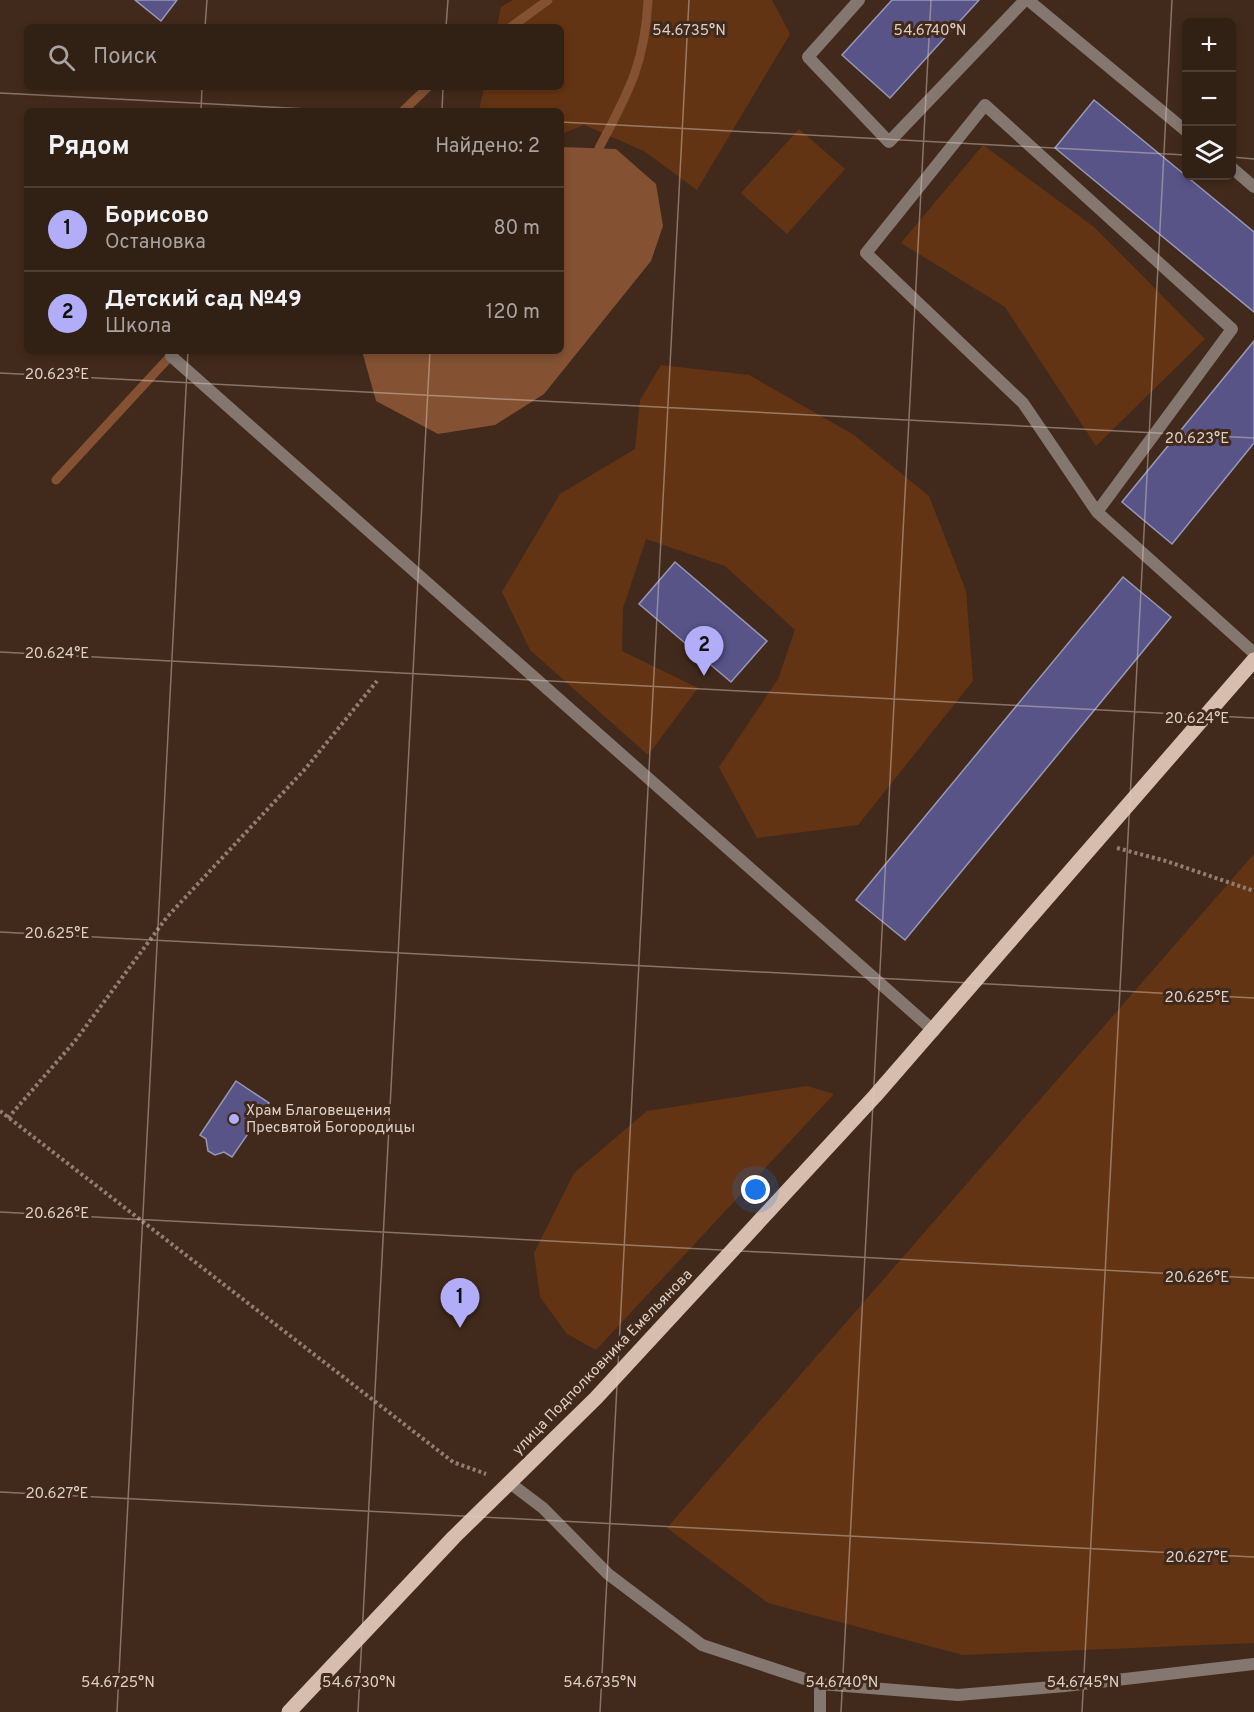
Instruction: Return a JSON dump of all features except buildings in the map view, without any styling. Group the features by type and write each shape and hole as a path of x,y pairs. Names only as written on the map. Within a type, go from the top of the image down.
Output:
{"main road":[{"name":"улица Подполковника Емельянова","path":"289,1712 454,1536 596,1398 934,1031 1254,660"}],"street":[{"path":"859,0 808,57 889,142 1027,0 1182,128"},
{"path":"1097,512 1232,329 985,105 866,253 1023,403 1097,512 1254,653"},
{"path":"1236,171 1254,187"},
{"path":"171,356 934,1031"},
{"path":"510,1483 543,1508 608,1575 702,1645 820,1684 958,1695 1065,1686 1254,1664"},
{"path":"820,1684 820,1712"}],"path":[{"path":"8,1118 75,1041 167,917 306,768 377,681"},
{"path":"1096,843 1166,861 1254,891"},
{"path":"0,1111 453,1462 510,1483"}],"shaded area":[{"path":"513,0 772,0 790,34 697,190 644,151 584,125 564,133 564,108 480,108 483,90 564,90 564,24 498,24 501,7"},
{"path":"799,129 845,169 787,234 741,193"},
{"path":"983,145 1094,227 1205,339 1096,446 1005,307 901,243"},
{"path":"564,147 616,149 656,184 663,226 651,261 544,394 495,425 438,434 376,401 363,354 564,354"},
{"path":"661,365 749,375 854,435 929,496 966,591 973,681 858,825 757,838 719,767 778,679 795,630 725,566 646,539 623,608 622,651 698,688 648,755 530,650 502,592 560,494 635,449 640,400"},
{"path":"1254,854 1254,1643 963,1655 768,1603 667,1528"},
{"path":"807,1086 834,1094 596,1350 567,1334 540,1297 534,1253 574,1173 647,1111"}],"waterway":[{"path":"515,24 548,0"},
{"path":"599,148 626,94 639,60 648,0"},
{"path":"406,108 425,90"},
{"path":"56,480 172,354"}],"place":[{"name":"Детский сад №49","path":"704,676"},
{"name":"Храм Благовещения Пресвятой Богородицы","path":"234,1119"},
{"name":"Борисово","path":"460,1328"}]}
